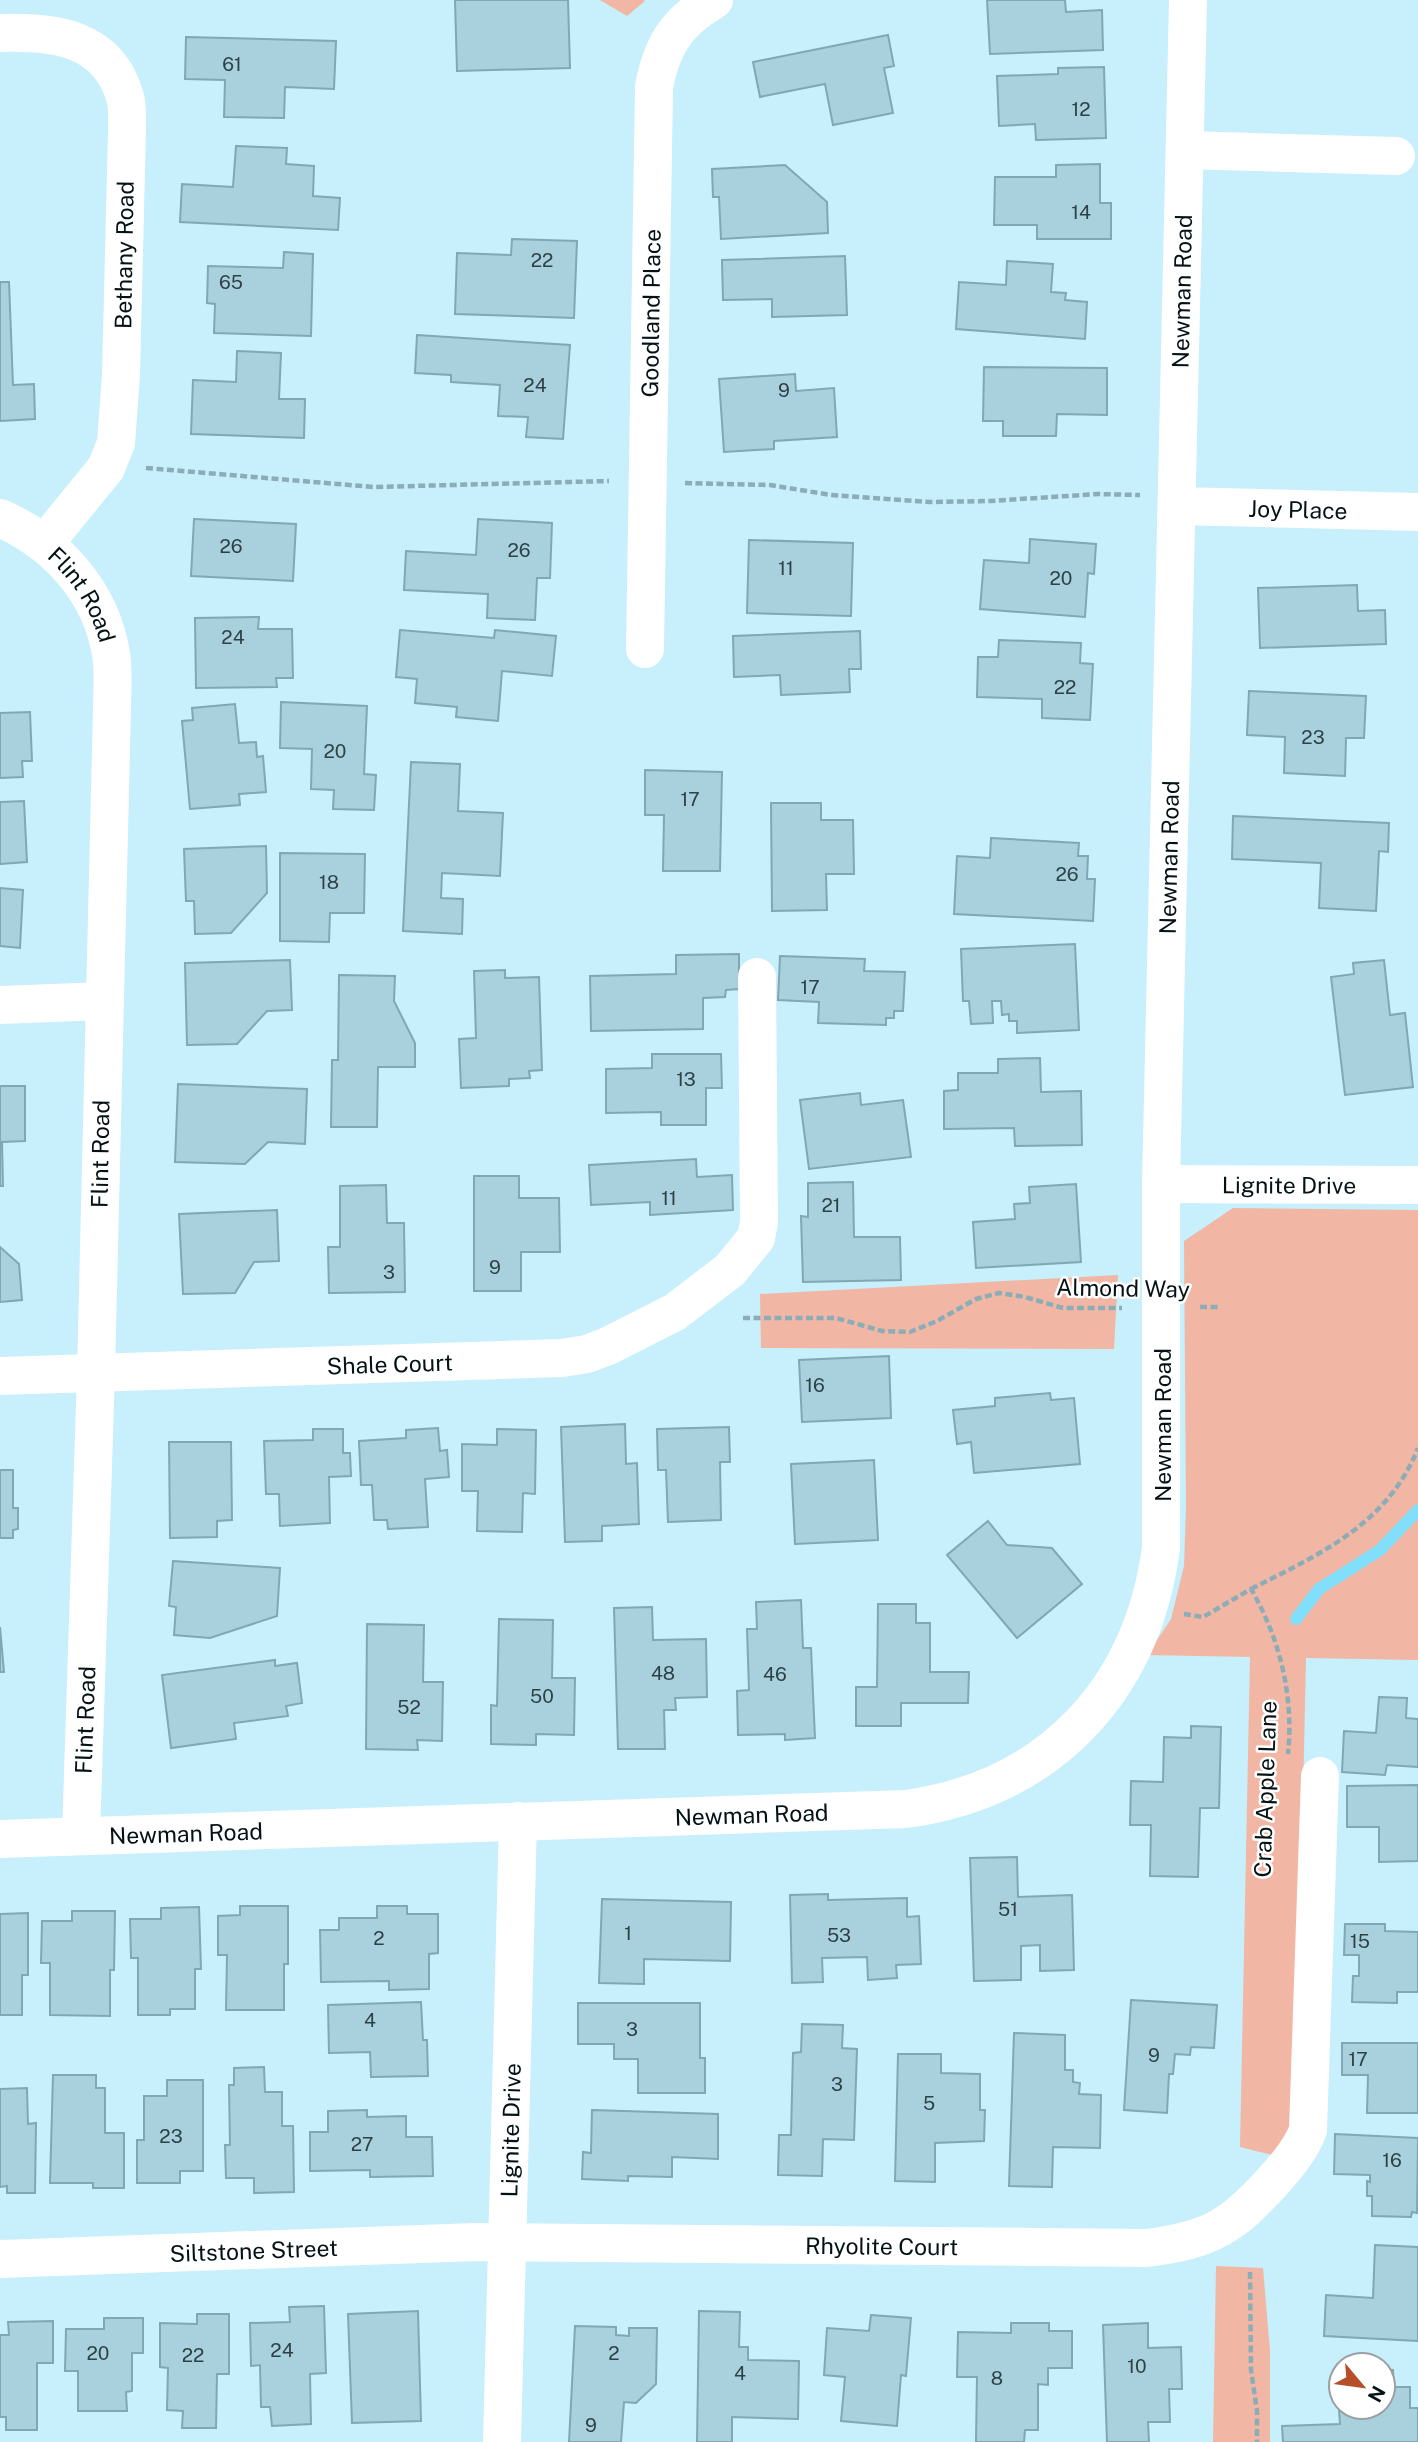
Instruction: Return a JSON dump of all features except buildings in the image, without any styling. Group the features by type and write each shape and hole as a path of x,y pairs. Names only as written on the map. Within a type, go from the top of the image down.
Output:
{"street":[{"name":"Goodland Place","path":"645,649 654,87 662,55 682,22 714,0"},
{"name":"Newman Road","path":"0,1839 906,1808 956,1799 981,1790 1039,1760 1090,1714 1112,1686 1129,1657 1150,1605 1157,1576 1162,1517 1161,1184 1188,0"},
{"name":"Bethany Road","path":"0,33 43,32 64,36 85,45 105,61 118,79 126,100 128,130 121,375 116,443 106,468 45,543"},
{"path":"1185,150 1396,156"},
{"name":"Joy Place","path":"1177,506 1418,512"},
{"name":"Flint Road","path":"0,519 45,543 78,576 103,624 111,657 96,1373 81,1836"},
{"name":"Shale Court","path":"0,1376 562,1358 587,1354 608,1346 675,1312 730,1270 757,1238 757,977"},
{"path":"0,1005 103,1002"},
{"name":"Lignite Drive","path":"1161,1184 1418,1185"},
{"name":"Rhyolite Court","path":"508,2242 1147,2248 1178,2245 1230,2224 1248,2210 1288,2164 1303,2143 1308,2130 1303,1769"},
{"name":"Lignite Drive","path":"502,2442 518,1821"},
{"name":"Siltstone Street","path":"0,2259 299,2250 445,2242 508,2242"}],"path":[{"name":"Almond Way","path":"743,1318 836,1318 881,1331 910,1332 937,1321 976,1298 999,1293 1063,1307 1220,1307"},
{"path":"1150,1605 1203,1617 1325,1550 1365,1523 1393,1495 1418,1448"},
{"name":"Crab Apple Lane","path":"1251,1589 1272,1629 1284,1673 1289,1714 1303,1769"},
{"path":"1250,2272 1251,2370 1257,2411 1257,2442"}],"shaded area":[{"path":"600,0 643,0 645,1 627,16"},
{"path":"1233,1208 1418,1210 1418,1660 1306,1658 1296,2122 1276,2156 1240,2147 1250,1657 1147,1655 1171,1619 1184,1566 1184,1241"},
{"path":"1118,1275 1114,1349 761,1348 760,1294"},
{"path":"1216,2266 1263,2268 1270,2351 1270,2442 1213,2442"}],"waterway":[{"path":"1296,1619 1319,1589 1380,1550 1418,1510"}]}
